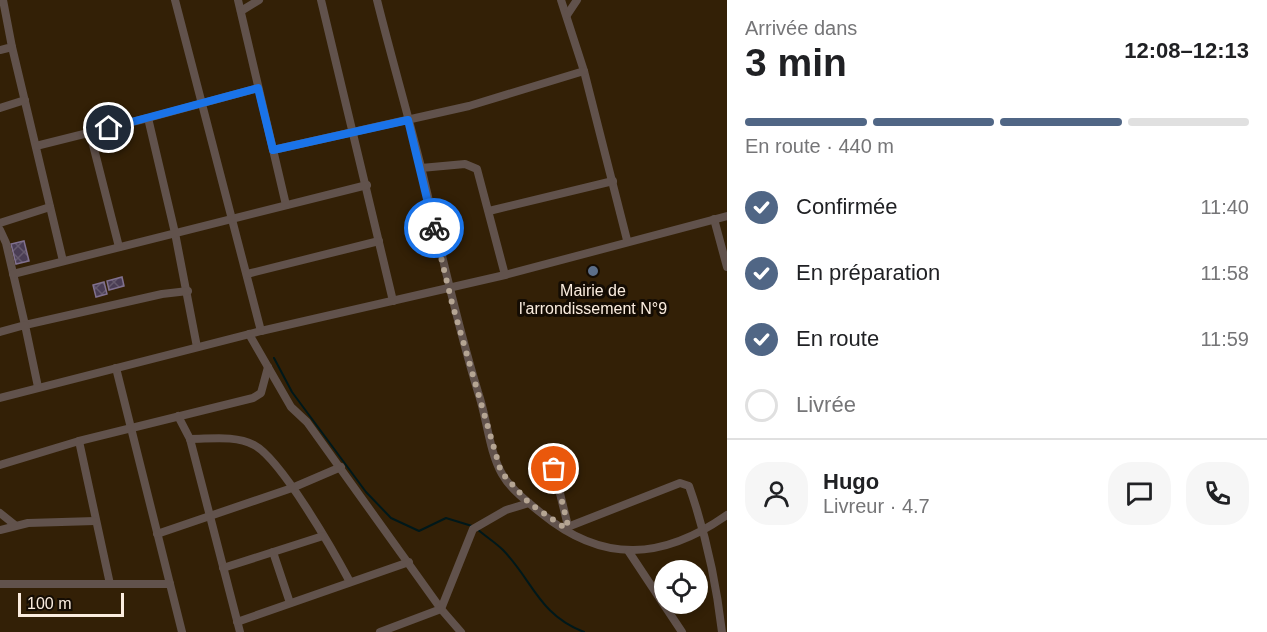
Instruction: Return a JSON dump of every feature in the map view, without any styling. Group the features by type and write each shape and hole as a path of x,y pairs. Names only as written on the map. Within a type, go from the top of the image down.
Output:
{"street":[{"path":"3,0 63,261"},
{"path":"175,0 261,331"},
{"path":"238,0 286,205"},
{"path":"241,11 259,0"},
{"path":"321,0 393,301"},
{"path":"377,0 421,168 448,288 499,468 509,484 529,503 588,542 629,552 659,549 705,531 727,515"},
{"path":"561,0 584,71 627,240"},
{"path":"567,15 577,0"},
{"path":"0,50 12,47"},
{"path":"273,150 354,134 469,106 584,71"},
{"path":"36,146 201,105 258,88"},
{"path":"0,108 25,100"},
{"path":"148,118 188,291 197,347"},
{"path":"90,133 119,247"},
{"path":"421,168 465,164 474,166 480,173 505,274"},
{"path":"489,211 613,181"},
{"path":"13,274 232,221 367,185"},
{"path":"0,223 50,207"},
{"path":"0,398 261,331 505,274 627,240 727,216"},
{"path":"714,219 727,267"},
{"path":"0,230 13,274 38,387"},
{"path":"247,274 379,241"},
{"path":"0,332 162,294 188,291"},
{"path":"249,334 291,407 308,422 441,609 461,632"},
{"path":"0,465 79,441 131,430 258,396 267,367"},
{"path":"116,368 182,632"},
{"path":"178,416 190,439 208,516 240,632"},
{"path":"190,439 224,438 254,445 272,462 292,488 350,582"},
{"path":"79,441 110,584"},
{"path":"157,534 292,488 341,467"},
{"path":"554,469 566,527"},
{"path":"566,527 683,483 689,486 705,531 715,571 722,632"},
{"path":"380,632 441,609 472,529 506,510 529,503"},
{"path":"0,513 15,525"},
{"path":"0,530 15,525 39,522 95,521"},
{"path":"222,568 323,536"},
{"path":"273,552 291,603"},
{"path":"629,552 682,632"},
{"path":"237,622 409,562"},
{"path":"0,584 170,584"}],"building":[{"path":"24,241 29,261 16,264 11,244"},
{"path":"122,277 124,286 109,290 107,281"},
{"path":"104,282 107,294 96,297 93,285"}],"waterway":[{"path":"274,358 292,392 366,492 391,518 419,531 446,518 472,526"},
{"path":"477,529 503,550 547,607 569,625 584,632"}],"way so far":[{"path":"434,228 452,303 499,468 509,484 529,503 547,518 565,528 568,526 554,469"}],"place":[{"name":"Mairie de l'arrondissement N°9","path":"593,271"}],"route":[{"path":"109,128 258,88 273,150 354,134 408,120 434,228"}]}
